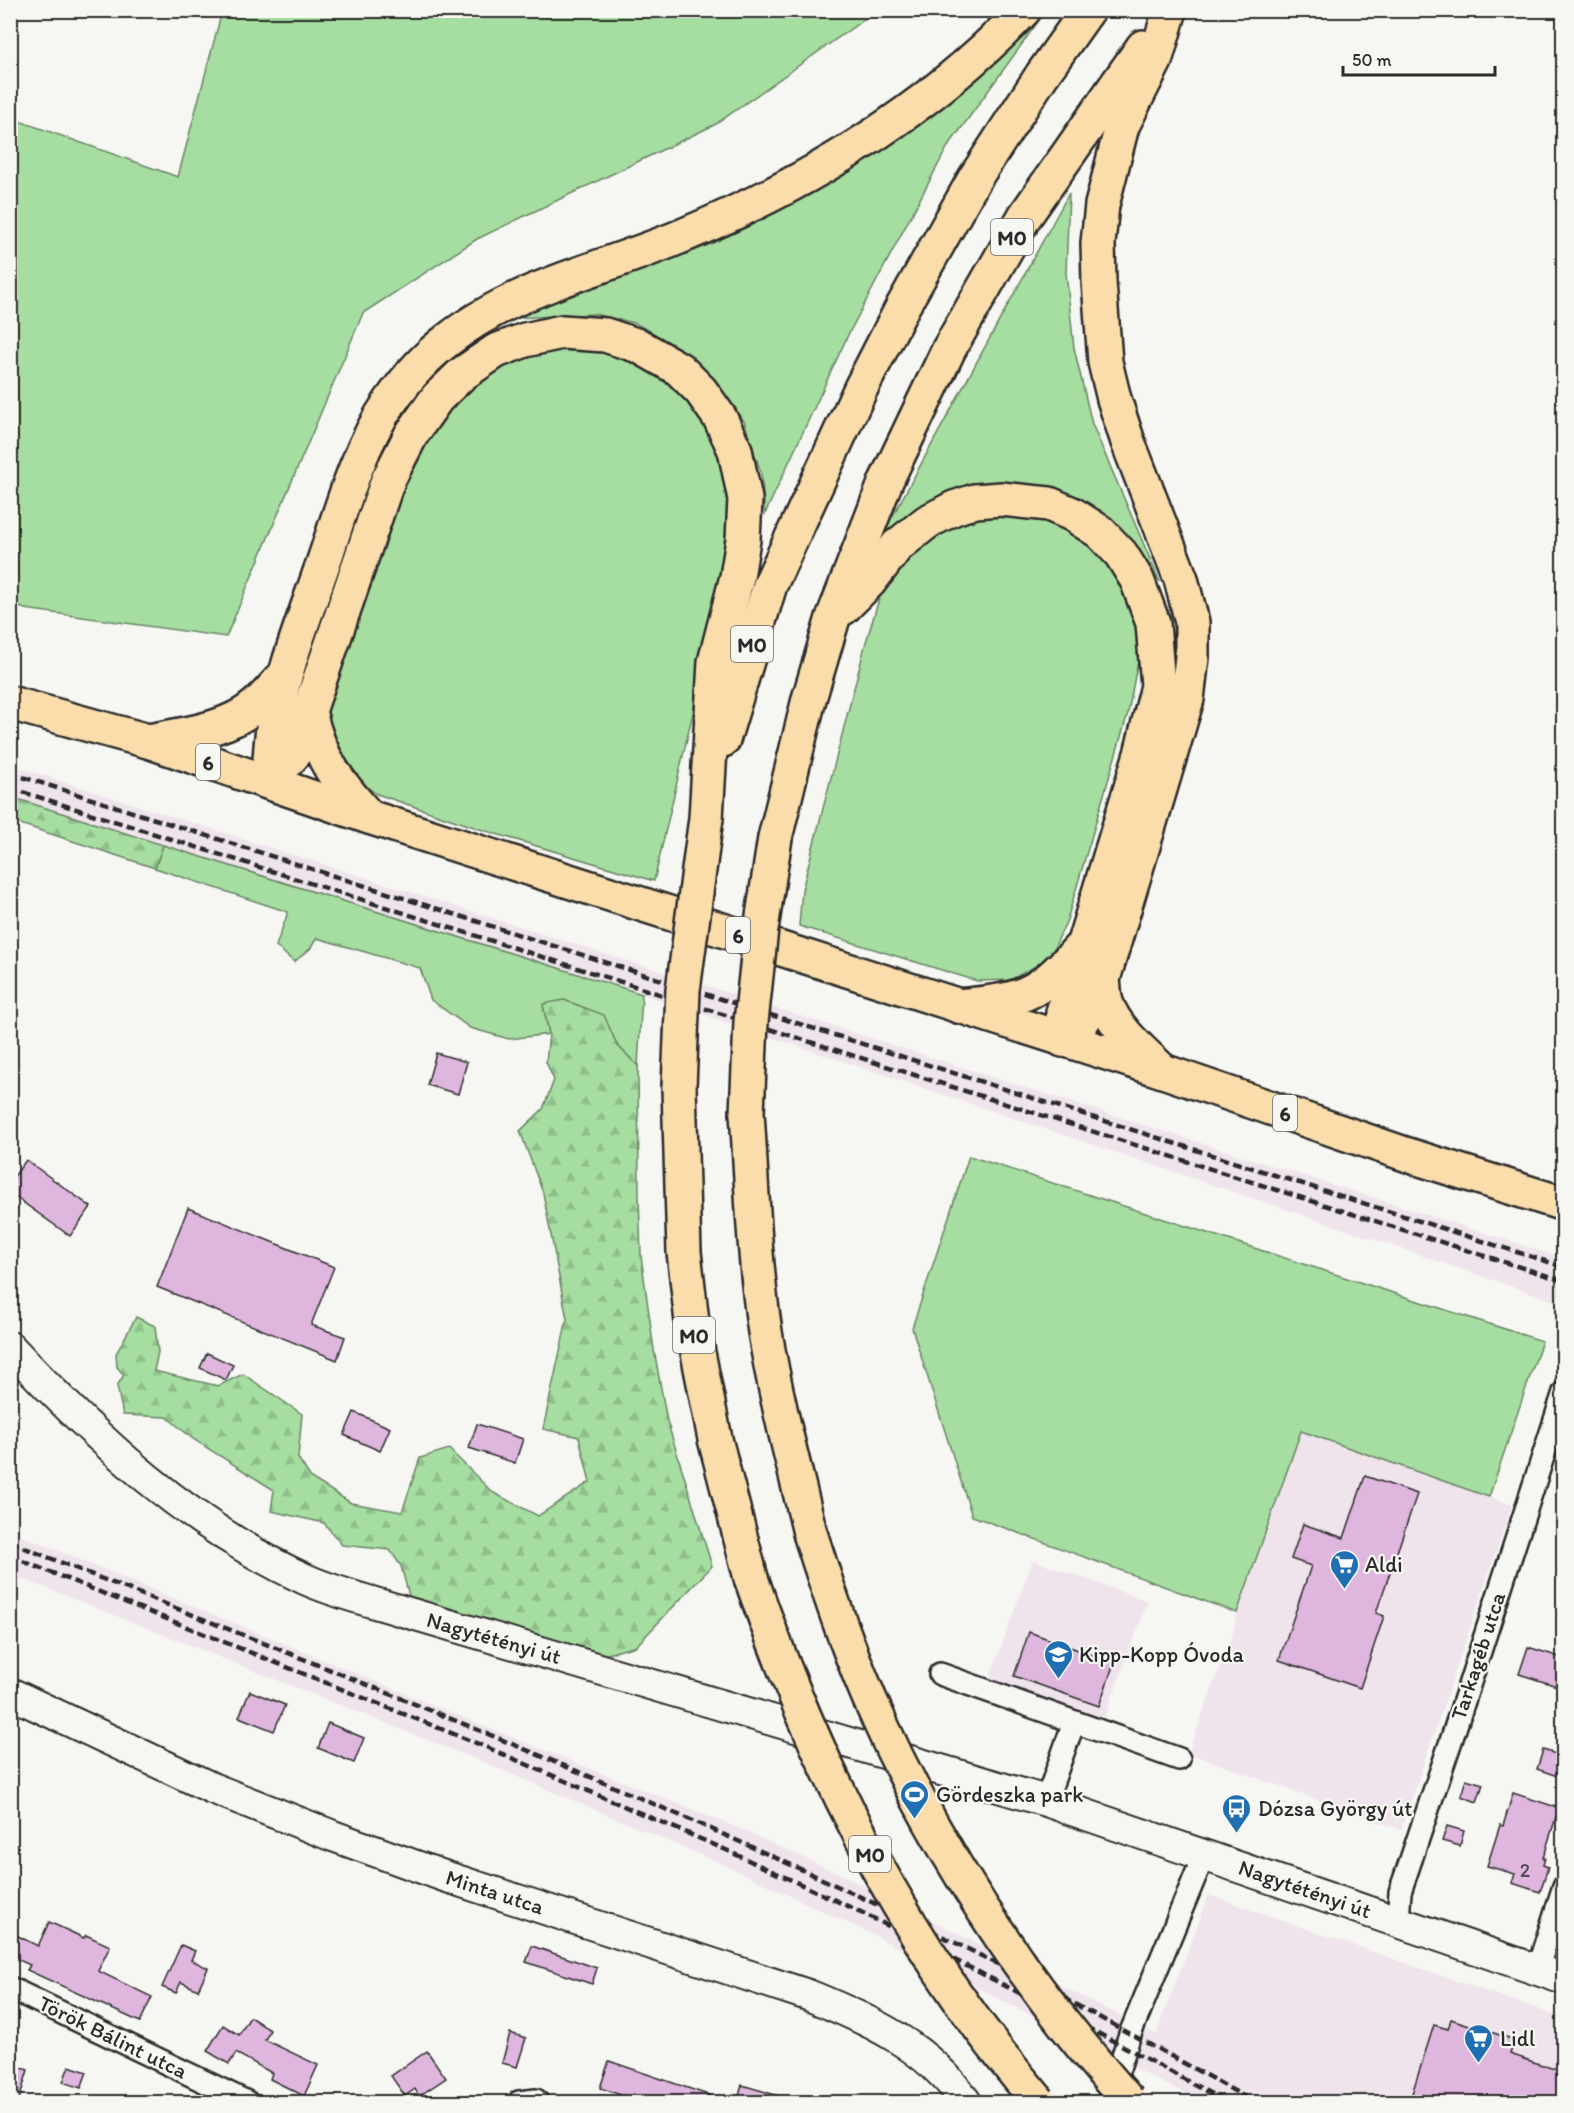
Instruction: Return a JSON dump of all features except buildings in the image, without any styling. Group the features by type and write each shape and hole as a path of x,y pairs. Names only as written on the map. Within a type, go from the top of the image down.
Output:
{"main road":[{"path":"269,782 273,725 286,674 343,504 367,444 388,404 417,369 448,339 492,310 525,294 681,237 757,203 836,158 912,110 967,66 1024,10"},
{"name":"M0","path":"1039,2103 973,2018 927,1952 892,1893 820,1756 788,1682 751,1578 715,1439 692,1322 684,1252 679,1087 683,990 706,818 719,753 770,585 861,388 903,306 975,178 1042,75 1088,10"},
{"path":"1063,1040 1084,1019 1103,979 1178,732 1187,699 1192,657 1192,622 1181,579 1128,442 1114,399 1104,351 1099,282 1098,243 1102,205 1122,126 1155,61 1169,10"},
{"name":"M0","path":"1129,2103 1040,1992 970,1889 938,1834 884,1731 855,1663 810,1533 785,1431 765,1332 754,1221 747,1113 751,1022 761,929 775,838 809,699 833,618 886,481 949,349 1024,216 1169,10"},
{"path":"269,782 293,755 388,480 411,435 437,398 462,374 496,351 525,339 561,332 604,335 639,346 679,369 701,391 720,418 735,450 745,499 743,540 737,577 715,662 706,818"},
{"path":"833,618 870,581 897,546 927,522 954,508 975,501 1001,499 1049,504 1072,514 1100,532 1121,554 1137,580 1154,623 1158,686 1141,754 1063,1012 1063,1040"},
{"path":"135,738 202,730 232,720 255,707 286,674"},
{"name":"6","path":"10,683 135,738"},
{"name":"6","path":"10,703 135,738 369,817 1163,1071 1408,1155 1563,1204"},
{"path":"309,711 322,754 339,783 369,817"},
{"path":"958,1006 999,1002 1020,997 1035,990 1059,971 1084,943"},
{"path":"1103,979 1106,1004 1120,1026 1163,1071"},
{"name":"Nagytétényi út","path":"10,1347 91,1431 145,1477 212,1527 254,1553 307,1580 409,1613 1046,1801 1550,1974"},
{"name":"Minta utca","path":"10,1693 212,1788 333,1836 441,1875 808,1995 858,2015 904,2042 931,2063 963,2097"}],"street":[{"name":"Tarkagéb utca","path":"1398,1921 1400,1892 1563,1392"},
{"path":"940,1674 1179,1759"},
{"path":"1046,1801 1074,1722"},
{"path":"1108,2103 1130,2034 1204,1855"},
{"path":"1550,1974 1563,1886"},
{"name":"Török Bálint utca","path":"10,1988 247,2103"}],"shaded area":[{"path":"10,765 1563,1258 1563,1304 642,994 11,797"},
{"path":"1301,1431 1512,1505 1401,1830 1188,1753 1233,1633 1237,1613"},
{"path":"10,1531 743,1830 842,1875 1156,2034 1209,1895 1563,2018 1563,2102 1201,2102 876,1936 718,1862 478,1760 11,1574"},
{"path":"1033,1560 1148,1601 1103,1721 989,1680"}],"green space":[{"path":"222,10 876,11 716,124 477,239 363,313 226,637 25,609 11,604 11,118 178,177"},
{"path":"1045,12 947,148 848,335 765,514 761,473 744,421 716,382 679,349 635,323 594,314 515,318 588,287 709,242 798,197 960,89"},
{"path":"1069,193 1066,273 1074,348 1092,424 1160,582 1126,539 1020,486 962,487 884,532"},
{"path":"577,343 626,357 676,387 716,432 735,509 729,557 654,881 483,830 377,794 343,771 326,736 326,706 413,462 441,415 477,381 519,356"},
{"path":"1005,513 1048,521 1085,540 1114,569 1136,614 1139,655 1128,713 1067,920 1049,959 1010,980 977,981 799,926 802,890 879,599 881,576 908,553 958,523"},
{"path":"11,797 163,845 155,868 11,821"},
{"path":"163,845 642,994 638,1066 617,1045 603,1015 564,1000 543,1005 549,1034 509,1039 470,1028 431,1000 420,968 317,938 310,949 294,962 276,946 288,912 155,868"},
{"path":"564,1000 604,1015 617,1045 638,1066 641,1256 654,1350 667,1421 712,1566 636,1646 593,1658 411,1603 401,1566 390,1550 342,1545 324,1523 271,1511 274,1490 193,1439 167,1417 123,1415 117,1386 124,1375 117,1367 116,1354 136,1317 155,1326 158,1352 154,1371 218,1386 243,1374 302,1414 298,1458 311,1478 351,1503 402,1512 420,1458 449,1449 492,1492 538,1516 590,1482 579,1437 543,1429 567,1319 543,1193 520,1131 543,1109 554,1080 546,1062 549,1034 543,1004"},
{"path":"969,1156 1542,1341 1489,1497 1301,1431 1237,1613 972,1516 912,1328"}],"railway":[{"path":"10,773 1564,1267"},
{"path":"10,788 1564,1281"},
{"path":"10,1542 440,1714 760,1851 865,1899 1013,1972 1254,2102"},
{"path":"10,1556 486,1747 724,1849 863,1913 1125,2047 1226,2102"}],"place":[{"name":"Aldi","path":"1344,1590"},
{"name":"Kipp-Kopp Óvoda","path":"1058,1680"},
{"name":"Gördeszka park","path":"915,1820"},
{"name":"Dózsa György út","path":"1237,1834"},
{"name":"Lidl","path":"1479,2064"}]}
